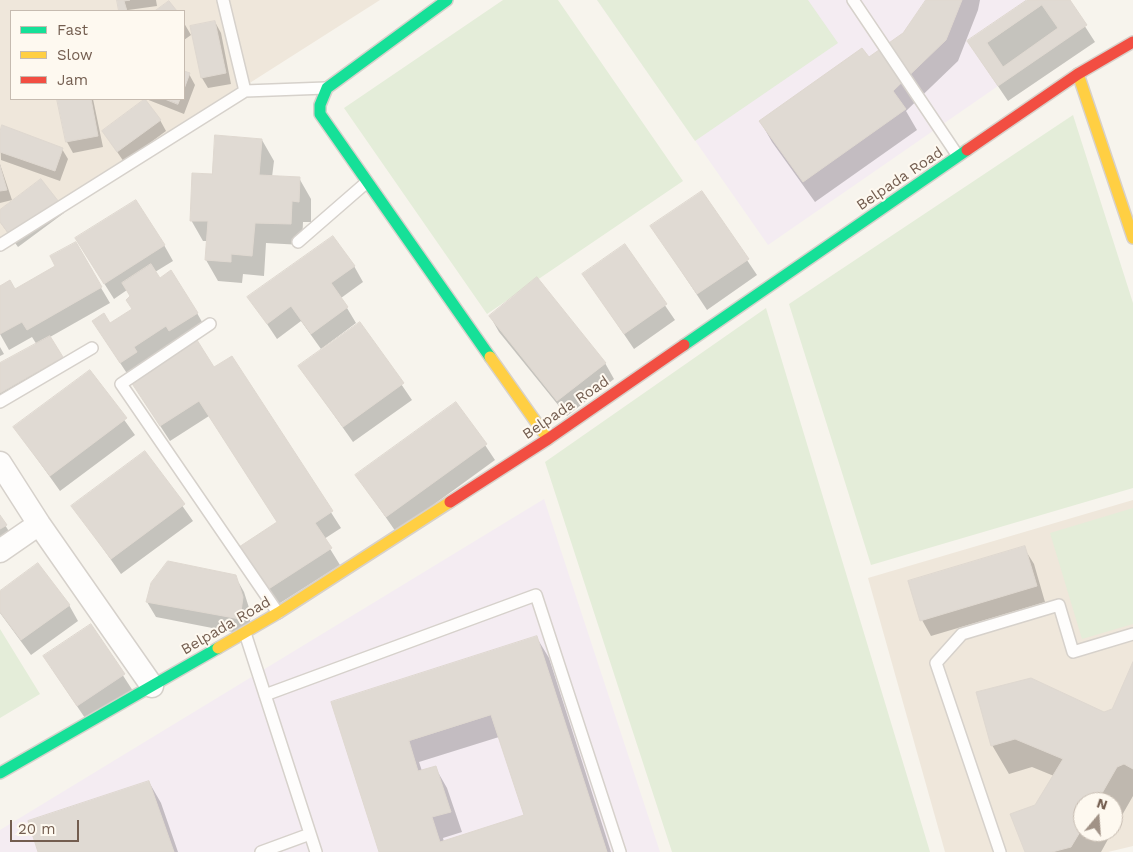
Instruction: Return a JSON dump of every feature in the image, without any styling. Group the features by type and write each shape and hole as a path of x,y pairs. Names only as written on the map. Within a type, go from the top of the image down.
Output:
{"street":[{"path":"447,0 327,88 320,105 320,114 548,438"},
{"name":"Belpada Road","path":"0,773 278,613 548,438 1078,74 1133,42"},
{"path":"1078,74 1133,238"},
{"path":"0,463 39,524 152,686"},
{"path":"0,552 39,524"}],"lane":[{"path":"223,0 245,91"},
{"path":"853,0 958,157"},
{"path":"0,245 245,91 327,88"},
{"path":"298,242 368,182"},
{"path":"210,324 121,384 278,613"},
{"path":"0,402 92,348"},
{"path":"265,694 536,595 620,852"},
{"path":"1000,852 936,663 962,634 1058,605 1073,652 1133,634"},
{"path":"245,633 316,852"},
{"path":"260,852 310,834"}],"shaded area":[{"path":"0,0 380,0 0,242"},
{"path":"597,0 1027,0 967,41 998,86 768,245"},
{"path":"544,499 660,852 0,852 0,830"},
{"path":"1133,500 1133,846 1108,852 945,852 868,578"}],"green space":[{"path":"503,0 558,0 683,181 487,314 344,108"},
{"path":"597,0 808,0 838,43 695,141"},
{"path":"1073,115 1133,303 1133,488 871,565 789,304"},
{"path":"766,308 930,852 672,852 545,462"},
{"path":"1133,508 1133,624 1082,639 1050,533"},
{"path":"0,629 40,694 0,718"}],"building":[{"path":"117,0 130,0 124,1 127,10 119,10"},
{"path":"926,0 962,0 946,40 893,91 906,109 803,182 759,121 862,48 869,57 903,33"},
{"path":"1027,0 1070,0 1087,25 998,86 967,41"},
{"path":"169,1 176,10 156,10"},
{"path":"1042,5 1058,28 1003,67 987,43"},
{"path":"215,21 226,73 201,78 190,26"},
{"path":"185,71 190,73 185,86"},
{"path":"57,100 91,100 98,136 66,142"},
{"path":"144,100 146,100 161,120 117,152 102,131"},
{"path":"168,100 180,100 178,104"},
{"path":"2,125 63,148 55,171 0,152"},
{"path":"215,135 262,139 259,175 300,177 299,202 292,201 291,224 255,223 252,256 231,254 231,262 205,260 208,221 190,221 192,173 212,174"},
{"path":"0,166 7,190 0,191"},
{"path":"41,179 59,202 11,237 0,222 0,210"},
{"path":"702,191 749,259 697,294 650,226"},
{"path":"136,200 165,245 104,284 75,238"},
{"path":"333,236 355,266 331,283 348,307 311,334 291,306 267,324 247,297"},
{"path":"76,242 102,287 27,330 22,322 0,334 0,286 10,280 15,289 55,266 50,256"},
{"path":"625,244 667,304 624,334 582,274"},
{"path":"151,264 160,278 171,270 198,313 169,331 166,326 134,347 137,352 120,363 92,321 104,313 110,323 132,309 126,300 130,296 122,283"},
{"path":"537,277 606,363 557,401 489,316"},
{"path":"360,322 404,383 343,427 298,366"},
{"path":"50,336 63,357 0,393 0,363"},
{"path":"197,340 214,367 232,356 333,511 315,523 332,548 267,590 239,547 277,522 199,401 160,426 131,382"},
{"path":"90,370 127,418 50,476 13,427"},
{"path":"456,402 487,444 386,517 355,475"},
{"path":"145,451 185,504 111,559 71,506"},
{"path":"0,515 7,525 0,529"},
{"path":"1025,546 1037,586 920,621 908,581"},
{"path":"168,561 236,575 243,597 240,619 146,602 151,583"},
{"path":"38,563 70,605 21,640 0,612 0,591"},
{"path":"91,624 125,674 77,706 43,656"},
{"path":"537,636 607,852 379,852 331,702","holes":["491,715 524,815 440,842 432,817 451,812 436,766 418,771 409,741"]},
{"path":"1133,662 1133,769 1124,764 1117,767 1103,792 1073,792 1074,842 1071,847 1052,852 1025,852 1010,814 1035,805 1063,759 1015,739 991,746 976,692 1031,678 1104,712 1112,709"},
{"path":"149,781 174,852 38,852 28,821"}],"traffic: fast":[{"path":"447,0 327,88 320,105 320,114 490,357"},
{"path":"684,345 967,150"},
{"path":"0,773 218,648"}],"traffic: slow":[{"path":"1078,74 1133,238"},
{"path":"490,357 548,439"},
{"path":"218,648 278,613 450,502"}],"traffic: jam":[{"path":"967,150 1078,74 1133,42"},
{"path":"450,502 548,439 684,345"}]}
